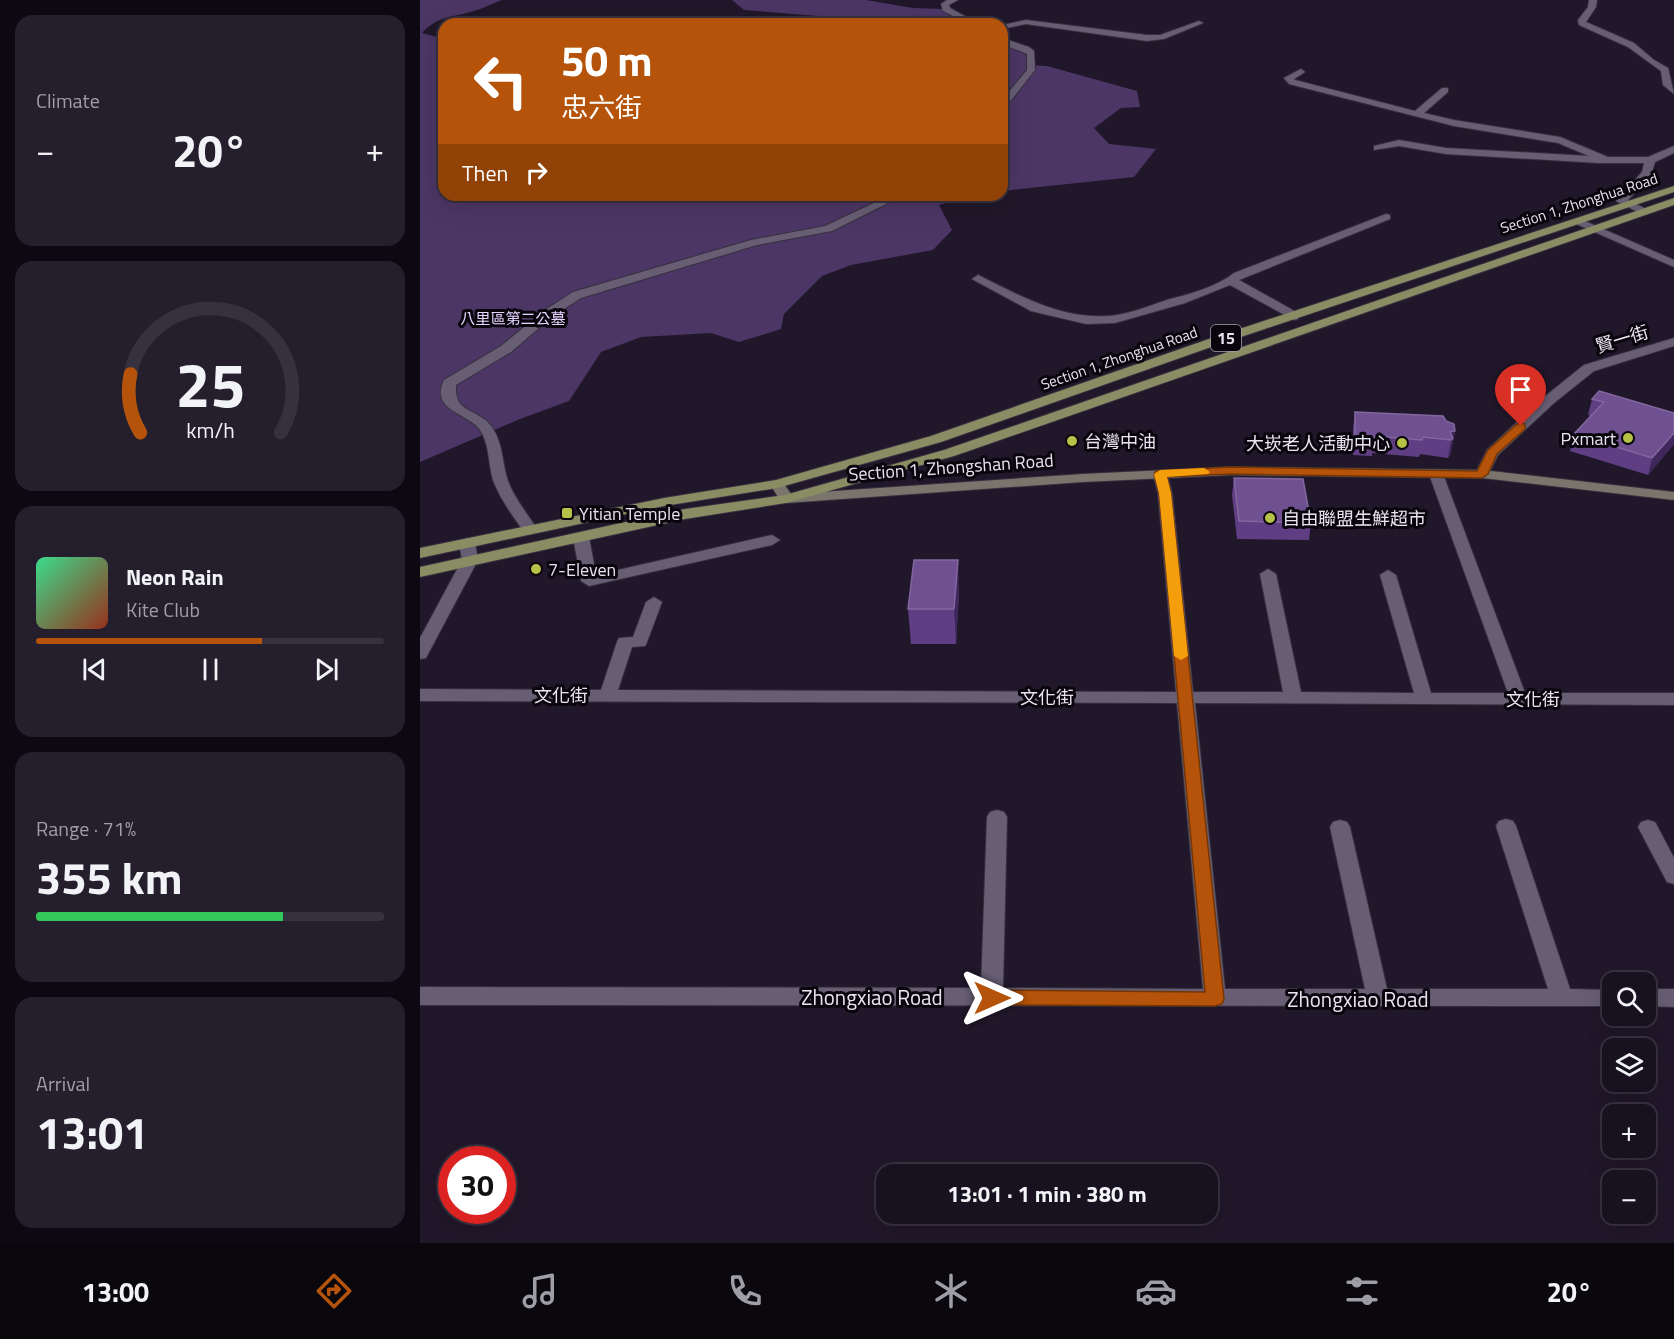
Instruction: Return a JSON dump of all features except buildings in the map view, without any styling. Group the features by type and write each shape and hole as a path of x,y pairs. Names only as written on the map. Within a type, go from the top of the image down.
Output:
{"main road":[{"name":"Section 1, Zhonghua Road","path":"777,484 936,439 1674,189"},
{"name":"Section 1, Zhonghua Road","path":"786,499 949,453 1674,201"},
{"name":"Section 1, Zhongshan Road","path":"786,499 1230,471 1482,474 1674,496"},
{"name":"15","path":"420,553 664,502 777,484"},
{"path":"777,484 786,499"},
{"name":"15","path":"420,572 686,513 786,499"}],"street":[{"path":"954,0 945,4 946,9 963,18"},
{"path":"1593,0 1592,7 1582,23 1631,45 1651,62 1665,70 1668,85 1674,91"},
{"path":"1008,26 1026,22 1148,38 1161,37 1199,23"},
{"path":"1008,43 1031,53 1031,70 1008,99"},
{"path":"1301,72 1288,78 1292,82 1339,95 1454,123 1560,140 1606,159"},
{"path":"1418,113 1445,90"},
{"path":"1378,147 1399,143 1446,151 1463,150 1578,160 1650,160 1674,149"},
{"path":"1644,212 1621,201 1647,173 1650,160"},
{"path":"528,529 501,483 493,445 486,426 451,405 447,394 449,383 506,349 529,333 549,313 577,295 755,242 828,229 886,201"},
{"path":"978,279 1035,308 1086,320 1111,320 1181,300 1386,217"},
{"path":"1578,221 1674,264"},
{"path":"1231,281 1294,316"},
{"name":"賢一街","path":"1482,474 1492,453 1549,400 1589,368 1674,342"},
{"path":"1160,474 1165,493 1215,999"},
{"path":"1436,474 1519,699"},
{"path":"581,537 589,581 772,540"},
{"path":"420,654 470,560 467,543"},
{"path":"1268,574 1293,698"},
{"path":"1388,575 1424,698"},
{"path":"608,695 625,642 639,642 654,602"},
{"name":"文化街","path":"420,694 1674,699"},
{"path":"992,998 997,817"},
{"path":"1506,826 1562,999"},
{"path":"1340,827 1378,999"},
{"path":"1648,827 1674,877"},
{"name":"Zhongxiao Road","path":"420,996 1602,998"},
{"path":"1656,998 1674,998"}],"green space":[{"name":"八里區第二公墓","path":"420,0 502,0 478,10 438,18 438,20 422,33 438,37 438,201 952,201 939,205 952,230 933,250 851,265 822,276 784,314 781,329 739,342 711,333 641,337 601,352 569,401 520,419 420,462"},
{"path":"732,0 866,0 913,8 942,9 959,18 820,18 744,10"},
{"path":"1008,46 1025,53 1028,65 1047,66 1137,91 1140,107 1121,108 1094,128 1109,144 1156,149 1134,177 1008,190"}],"slow traffic":[{"path":"1181,656 1165,493 1160,474 1204,472"}],"place":[{"name":"Pxmart","path":"1628,438"},
{"name":"台灣中油","path":"1072,441"},
{"name":"大崁老人活動中心","path":"1402,443"},
{"name":"Yitian Temple","path":"567,513"},
{"name":"自由聯盟生鮮超市","path":"1270,518"},
{"name":"7-Eleven","path":"536,569"}],"route":[{"path":"992,998 1215,999 1165,493 1160,474 1230,471 1482,474 1492,453 1521,426"}]}
